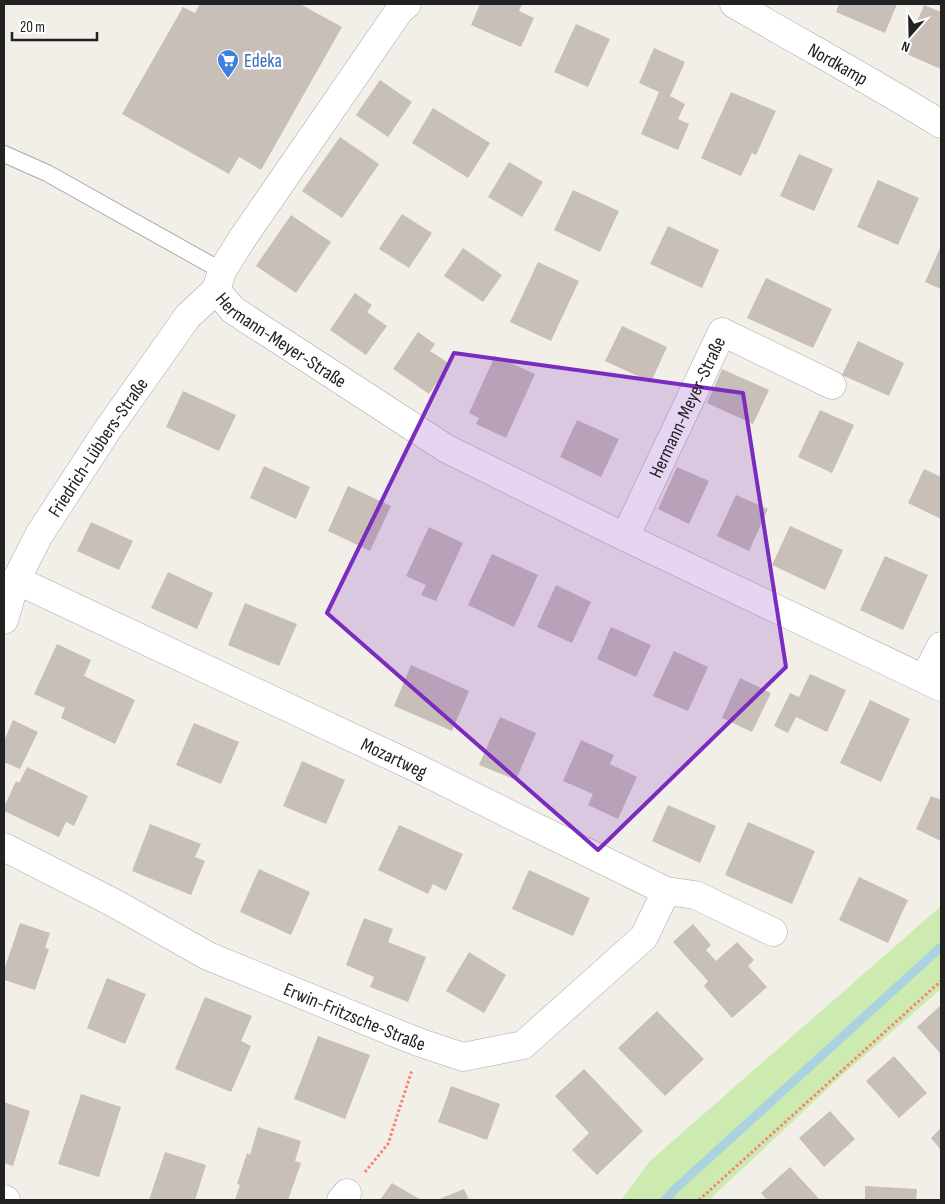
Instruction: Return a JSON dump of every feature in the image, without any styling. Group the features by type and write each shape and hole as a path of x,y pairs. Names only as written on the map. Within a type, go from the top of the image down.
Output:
{"street":[{"name":"Hermann-Meyer-Straße","path":"407,4 399,11 242,239 219,281 233,310 446,449 625,537 933,683 941,646"},
{"name":"Nordkamp","path":"734,4 941,124"},
{"name":"Friedrich-Lübbers-Straße","path":"4,620 16,580 39,535 106,432 188,316 219,281"},
{"name":"Hermann-Meyer-Straße","path":"625,537 722,332 832,385"},
{"name":"Mozartweg","path":"16,580 416,768 666,891 695,895 773,932"},
{"name":"Erwin-Fritzsche-Straße","path":"4,847 114,903 208,956 421,1043 463,1057 523,1045 644,937 666,891"}],"lane":[{"path":"4,154 47,173 219,281"}],"path":[{"path":"699,1200 941,981"},
{"path":"344,1197 388,1144 421,1043"}],"highlighted area":[{"path":"454,353 743,393 786,667 598,850 327,613"}],"green space":[{"path":"941,906 941,989 839,1078 709,1200 621,1200 650,1161"}],"building":[{"name":"Edeka","path":"200,4 300,4 342,27 261,170 239,157 229,174 122,114 183,7 195,13"},
{"path":"480,4 522,4 519,11 534,18 521,47 471,25"},
{"path":"839,4 897,4 885,33 836,12"},
{"path":"924,5 941,12 941,69 904,53"},
{"path":"576,24 610,39 588,87 554,72"},
{"path":"654,48 685,62 670,96 685,104 678,119 689,124 678,150 641,134 659,92 639,83"},
{"path":"380,80 412,102 388,137 356,115"},
{"path":"731,92 776,111 756,155 752,153 741,176 701,158"},
{"path":"433,108 490,143 468,178 412,143"},
{"path":"340,137 379,164 342,218 302,191"},
{"path":"799,154 833,169 814,211 780,196"},
{"path":"509,162 543,182 522,217 488,197"},
{"path":"878,180 919,198 898,245 857,227"},
{"path":"573,190 619,211 600,252 554,230"},
{"path":"402,214 432,233 409,268 379,249"},
{"path":"291,215 331,242 296,293 256,266"},
{"path":"668,226 719,250 702,288 650,264"},
{"path":"941,246 941,289 925,282"},
{"path":"463,248 502,275 483,302 444,276"},
{"path":"538,262 579,281 551,341 510,322"},
{"path":"766,278 832,309 813,348 747,318"},
{"path":"355,293 372,305 367,312 387,326 366,355 330,330"},
{"path":"622,326 667,347 651,382 605,361"},
{"path":"418,332 435,344 430,351 450,364 429,394 393,369"},
{"path":"858,341 904,363 889,396 842,375"},
{"path":"495,356 535,374 506,438 476,424 479,418 469,413"},
{"path":"722,369 769,390 753,424 707,403"},
{"path":"183,391 236,415 219,451 166,427"},
{"path":"820,410 854,425 832,473 798,457"},
{"path":"577,420 619,439 601,477 560,457"},
{"path":"264,466 310,487 296,519 250,498"},
{"path":"677,467 709,481 689,524 658,509"},
{"path":"924,469 941,477 941,519 908,503"},
{"path":"348,486 391,506 370,551 328,531"},
{"path":"736,495 768,509 749,551 717,536"},
{"path":"91,522 133,541 119,570 77,551"},
{"path":"790,526 843,550 825,590 772,565"},
{"path":"429,527 463,543 436,601 421,595 426,585 406,576"},
{"path":"492,554 538,575 514,627 468,605"},
{"path":"885,556 928,575 903,630 860,610"},
{"path":"168,572 213,593 197,629 151,608"},
{"path":"556,585 591,602 572,643 537,627"},
{"path":"245,603 297,624 279,666 228,645"},
{"path":"611,627 651,645 636,677 597,659"},
{"path":"57,644 91,660 84,676 135,700 115,744 61,718 65,708 34,694"},
{"path":"674,651 708,667 688,711 653,696"},
{"path":"411,665 469,691 452,731 394,706"},
{"path":"810,674 846,690 827,732 796,717 788,733 774,726 790,693 799,697"},
{"path":"740,678 771,693 752,732 722,718"},
{"path":"870,700 910,719 881,782 840,763"},
{"path":"500,717 536,733 516,780 479,765"},
{"path":"13,720 38,732 20,769 4,762 4,741"},
{"path":"194,723 239,742 221,784 176,765"},
{"path":"581,740 614,755 610,764 637,777 618,819 588,805 593,794 563,781"},
{"path":"302,761 345,780 326,824 283,806"},
{"path":"27,767 88,796 74,826 66,822 59,837 4,811 16,781 19,783"},
{"path":"931,796 941,800 941,841 916,829"},
{"path":"668,805 716,826 700,863 652,841"},
{"path":"748,822 815,851 792,904 725,875"},
{"path":"150,824 201,844 195,857 205,861 191,895 132,871"},
{"path":"399,825 463,854 446,891 433,884 428,894 378,870"},
{"path":"259,869 310,892 291,935 240,912"},
{"path":"529,870 590,898 573,936 512,909"},
{"path":"859,877 908,900 888,943 839,920"},
{"path":"364,918 393,929 388,942 426,957 408,1002 370,987 374,977 346,965"},
{"path":"20,923 50,933 45,948 49,949 35,990 4,980 4,970"},
{"path":"693,924 711,945 706,950 716,961 737,942 754,960 748,966 767,987 732,1018 704,986 708,981 673,942"},
{"path":"469,952 506,975 484,1013 446,991"},
{"path":"107,978 146,994 125,1044 87,1028"},
{"path":"205,997 252,1016 241,1041 251,1046 231,1092 175,1069"},
{"path":"941,1005 941,1054 917,1027"},
{"path":"657,1011 704,1059 665,1096 618,1048"},
{"path":"318,1036 370,1055 345,1119 294,1099"},
{"path":"894,1056 927,1093 899,1118 866,1081"},
{"path":"584,1069 643,1131 597,1175 572,1150 589,1133 555,1096"},
{"path":"451,1086 500,1104 487,1140 438,1122"},
{"path":"81,1094 121,1107 99,1177 58,1164"},
{"path":"4,1102 30,1111 13,1166 4,1163"},
{"path":"830,1111 855,1139 824,1167 799,1138"},
{"path":"258,1127 301,1141 295,1161 301,1163 288,1200 235,1200 240,1185 237,1184 247,1153 250,1155"},
{"path":"941,1128 941,1150 931,1138"},
{"path":"165,1152 206,1165 195,1200 149,1200"},
{"path":"790,1167 820,1200 767,1200 761,1193"},
{"path":"392,1183 421,1200 380,1200"},
{"path":"865,1186 917,1189 916,1200 865,1200"},
{"path":"464,1189 469,1200 437,1200"}],"waterway":[{"path":"665,1200 941,947"}],"place":[{"name":"Edeka","path":"228,79"}]}
